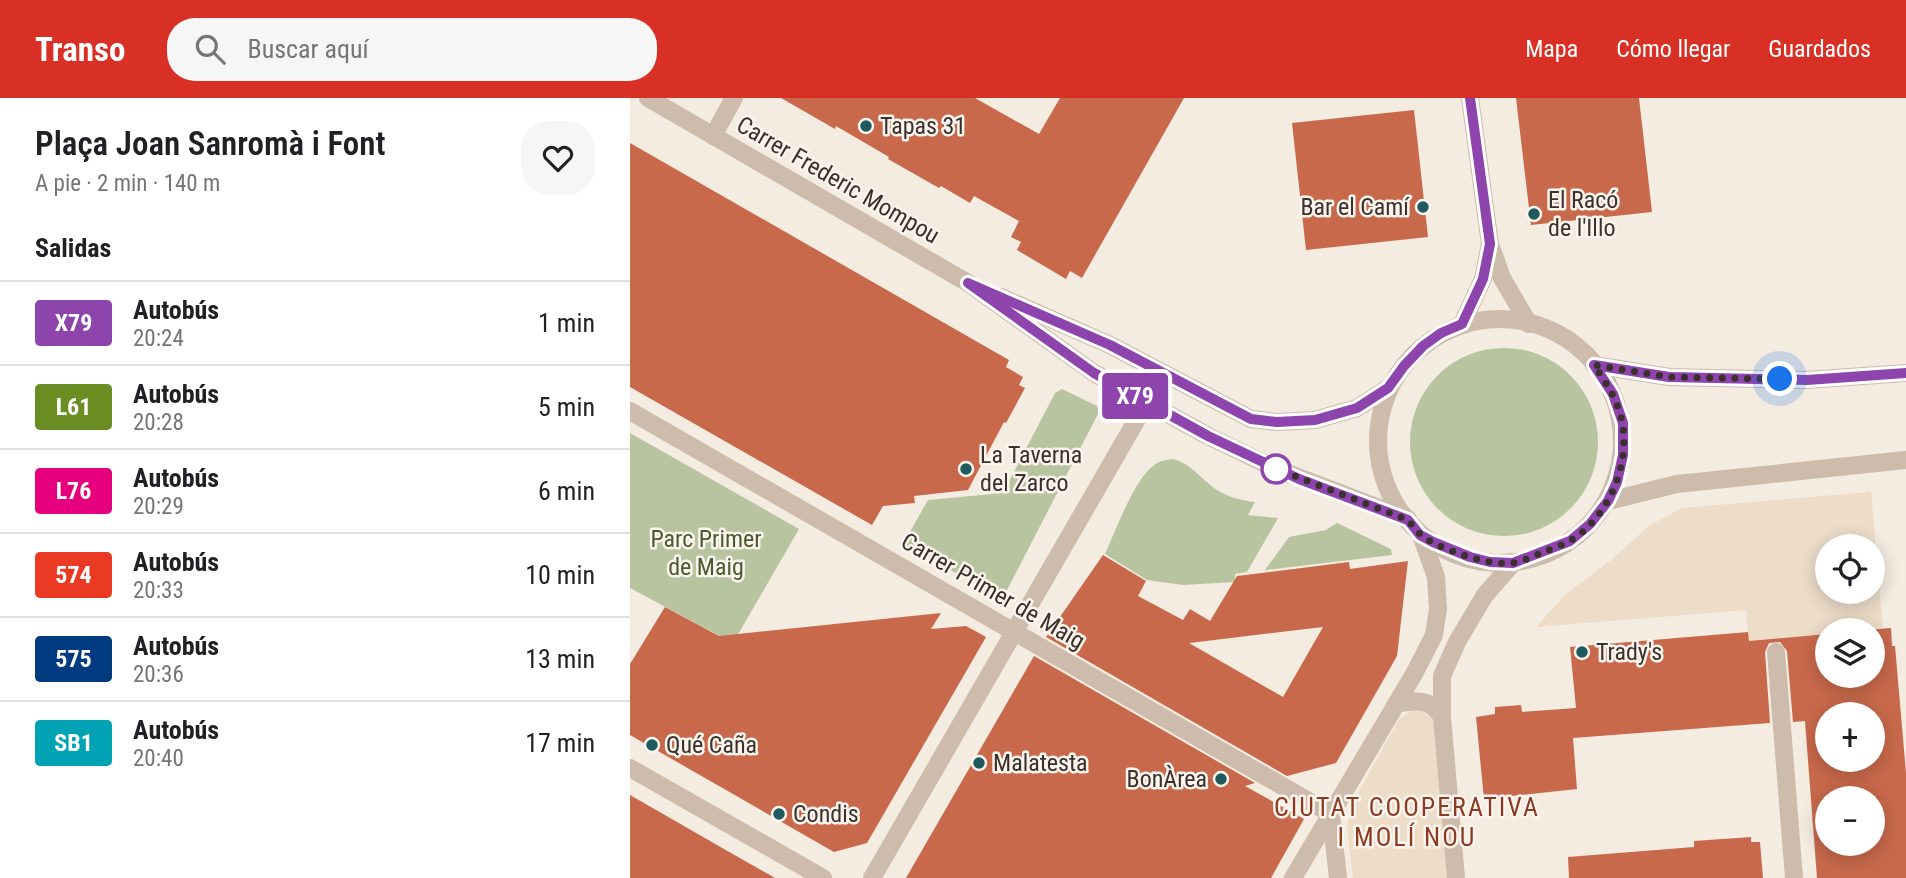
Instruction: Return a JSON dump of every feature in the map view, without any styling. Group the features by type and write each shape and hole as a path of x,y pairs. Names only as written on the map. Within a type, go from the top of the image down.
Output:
{"street":[{"name":"Carrer Frederic Mompou","path":"648,98 968,283 1094,373 1208,436 1299,479 1408,520"},
{"path":"713,136 734,98"},
{"path":"1470,98 1490,244 1502,278 1529,324"},
{"path":"1462,324 1483,279 1490,244"},
{"name":"Carrer Frederic Mompou","path":"968,283 1110,345 1251,419 1277,422 1315,420 1357,408 1388,388"},
{"path":"1293,878 1434,635 1438,609 1436,577 1420,535 1383,479 1377,450 1380,408 1388,388 1423,346 1441,333 1462,324 1501,318 1542,327 1563,337 1594,365 1613,394 1623,423 1623,455 1617,482 1608,501 1590,524 1570,541 1513,563 1490,562 1470,557 1420,535"},
{"path":"1594,365 1669,377 1807,380 1906,373"},
{"path":"872,878 1147,402"},
{"name":"Carrer Primer de Maig","path":"630,411 1331,814"},
{"path":"1608,501 1677,484 1906,461"},
{"path":"1455,878 1442,717 1442,676 1457,642 1485,595 1513,563"},
{"path":"1776,652 1794,878"},
{"path":"1396,704 1420,700 1436,708 1442,717"},
{"path":"630,768 823,878"},
{"path":"1331,814 1338,878"}],"green space":[{"path":"1504,348 1540,355 1571,375 1591,406 1598,442 1591,478 1571,509 1540,529 1504,536 1468,529 1437,509 1417,478 1410,442 1417,406 1437,375 1468,355"},
{"path":"1062,389 1097,406 1099,412 1006,592 992,593 903,544 928,500 1003,493 1055,393"},
{"name":"Parc Primer de Maig","path":"630,433 799,529 733,643 630,588"},
{"path":"1173,459 1188,466 1220,492 1255,502 1248,515 1278,518 1247,572 1235,574 1235,582 1183,585 1147,580 1105,554 1126,507 1146,473 1155,464"},
{"path":"1337,523 1391,549 1392,555 1265,570 1289,537 1326,530"}],"shaded area":[{"path":"1871,492 1875,534 1815,534 1815,604 1881,604 1882,618 1815,618 1815,635 1749,642 1746,610 1536,627 1566,594 1611,560 1650,525 1682,508"},
{"path":"1412,711 1420,711 1432,718 1436,729 1447,878 1353,878 1347,827 1352,804 1399,719"}],"building":[{"path":"781,98 975,98 1039,134 1060,98 1184,98 1082,278 1070,271 1066,279 1017,250 1021,242 1011,237 1019,221 974,196 970,203 941,186 939,188 836,126 835,129"},
{"path":"1516,98 1639,98 1652,212 1531,225"},
{"path":"1414,110 1428,237 1306,250 1292,123"},
{"path":"630,143 1009,360 1006,367 1023,377 1019,385 1025,388 968,490 914,496 915,503 883,506 872,525 630,387"},
{"path":"1103,555 1146,581 1138,596 1183,620 1190,609 1210,621 1237,576 1349,562 1350,569 1408,561 1397,656 1336,763 1287,776 1046,637","holes":["1323,627 1283,697 1189,643"]},
{"path":"665,607 719,636 941,613 931,629 966,626 986,637 867,843 834,852 630,735 630,664"},
{"path":"1885,628 1891,628 1892,646 1895,646 1906,773 1906,878 1817,878 1815,856 1885,856 1885,786 1815,786 1815,852 1805,721 1793,722 1787,651 1780,642 1769,643 1765,652 1770,723 1573,738 1577,789 1484,799 1476,717 1495,714 1495,707 1521,705 1522,712 1576,708 1570,647 1748,632 1749,641 1815,635 1815,688 1885,688"},
{"path":"1034,656 1255,783 1245,786 1304,819 1271,878 906,878"},
{"path":"630,795 724,849 775,878 630,878"},
{"path":"1751,837 1751,842 1760,842 1763,878 1569,878 1568,857 1694,847 1694,841"}],"bus line":[{"name":"X79","path":"1470,98 1490,244 1483,279 1462,324 1441,333 1423,346 1388,388 1357,408 1315,420 1277,422 1251,419 1110,345 968,283 1094,373 1208,436 1299,479 1408,520 1420,535 1433,542 1490,562 1513,563 1570,541 1590,524 1608,501 1617,482 1623,455 1623,423 1613,394 1594,365 1669,377 1807,380 1906,373"}],"place":[{"name":"Tapas 31","path":"866,126"},
{"name":"Bar el Camí","path":"1423,207"},
{"name":"El Racó de l'Illo","path":"1534,214"},
{"name":"La Taverna del Zarco","path":"966,469"},
{"name":"Trady's","path":"1582,652"},
{"name":"Qué Caña","path":"652,745"},
{"name":"Malatesta","path":"979,763"},
{"name":"BonÀrea","path":"1221,779"},
{"name":"Condis","path":"779,814"}],"district":[{"name":"CIUTAT COOPERATIVA I MOLÍ NOU","path":"1407,822"}],"route":[{"path":"1276,469 1274,468 1408,520 1420,535 1470,557 1490,562 1513,563 1570,541 1590,524 1608,501 1617,482 1623,455 1623,423 1613,394 1594,365 1669,377 1780,379"}]}
